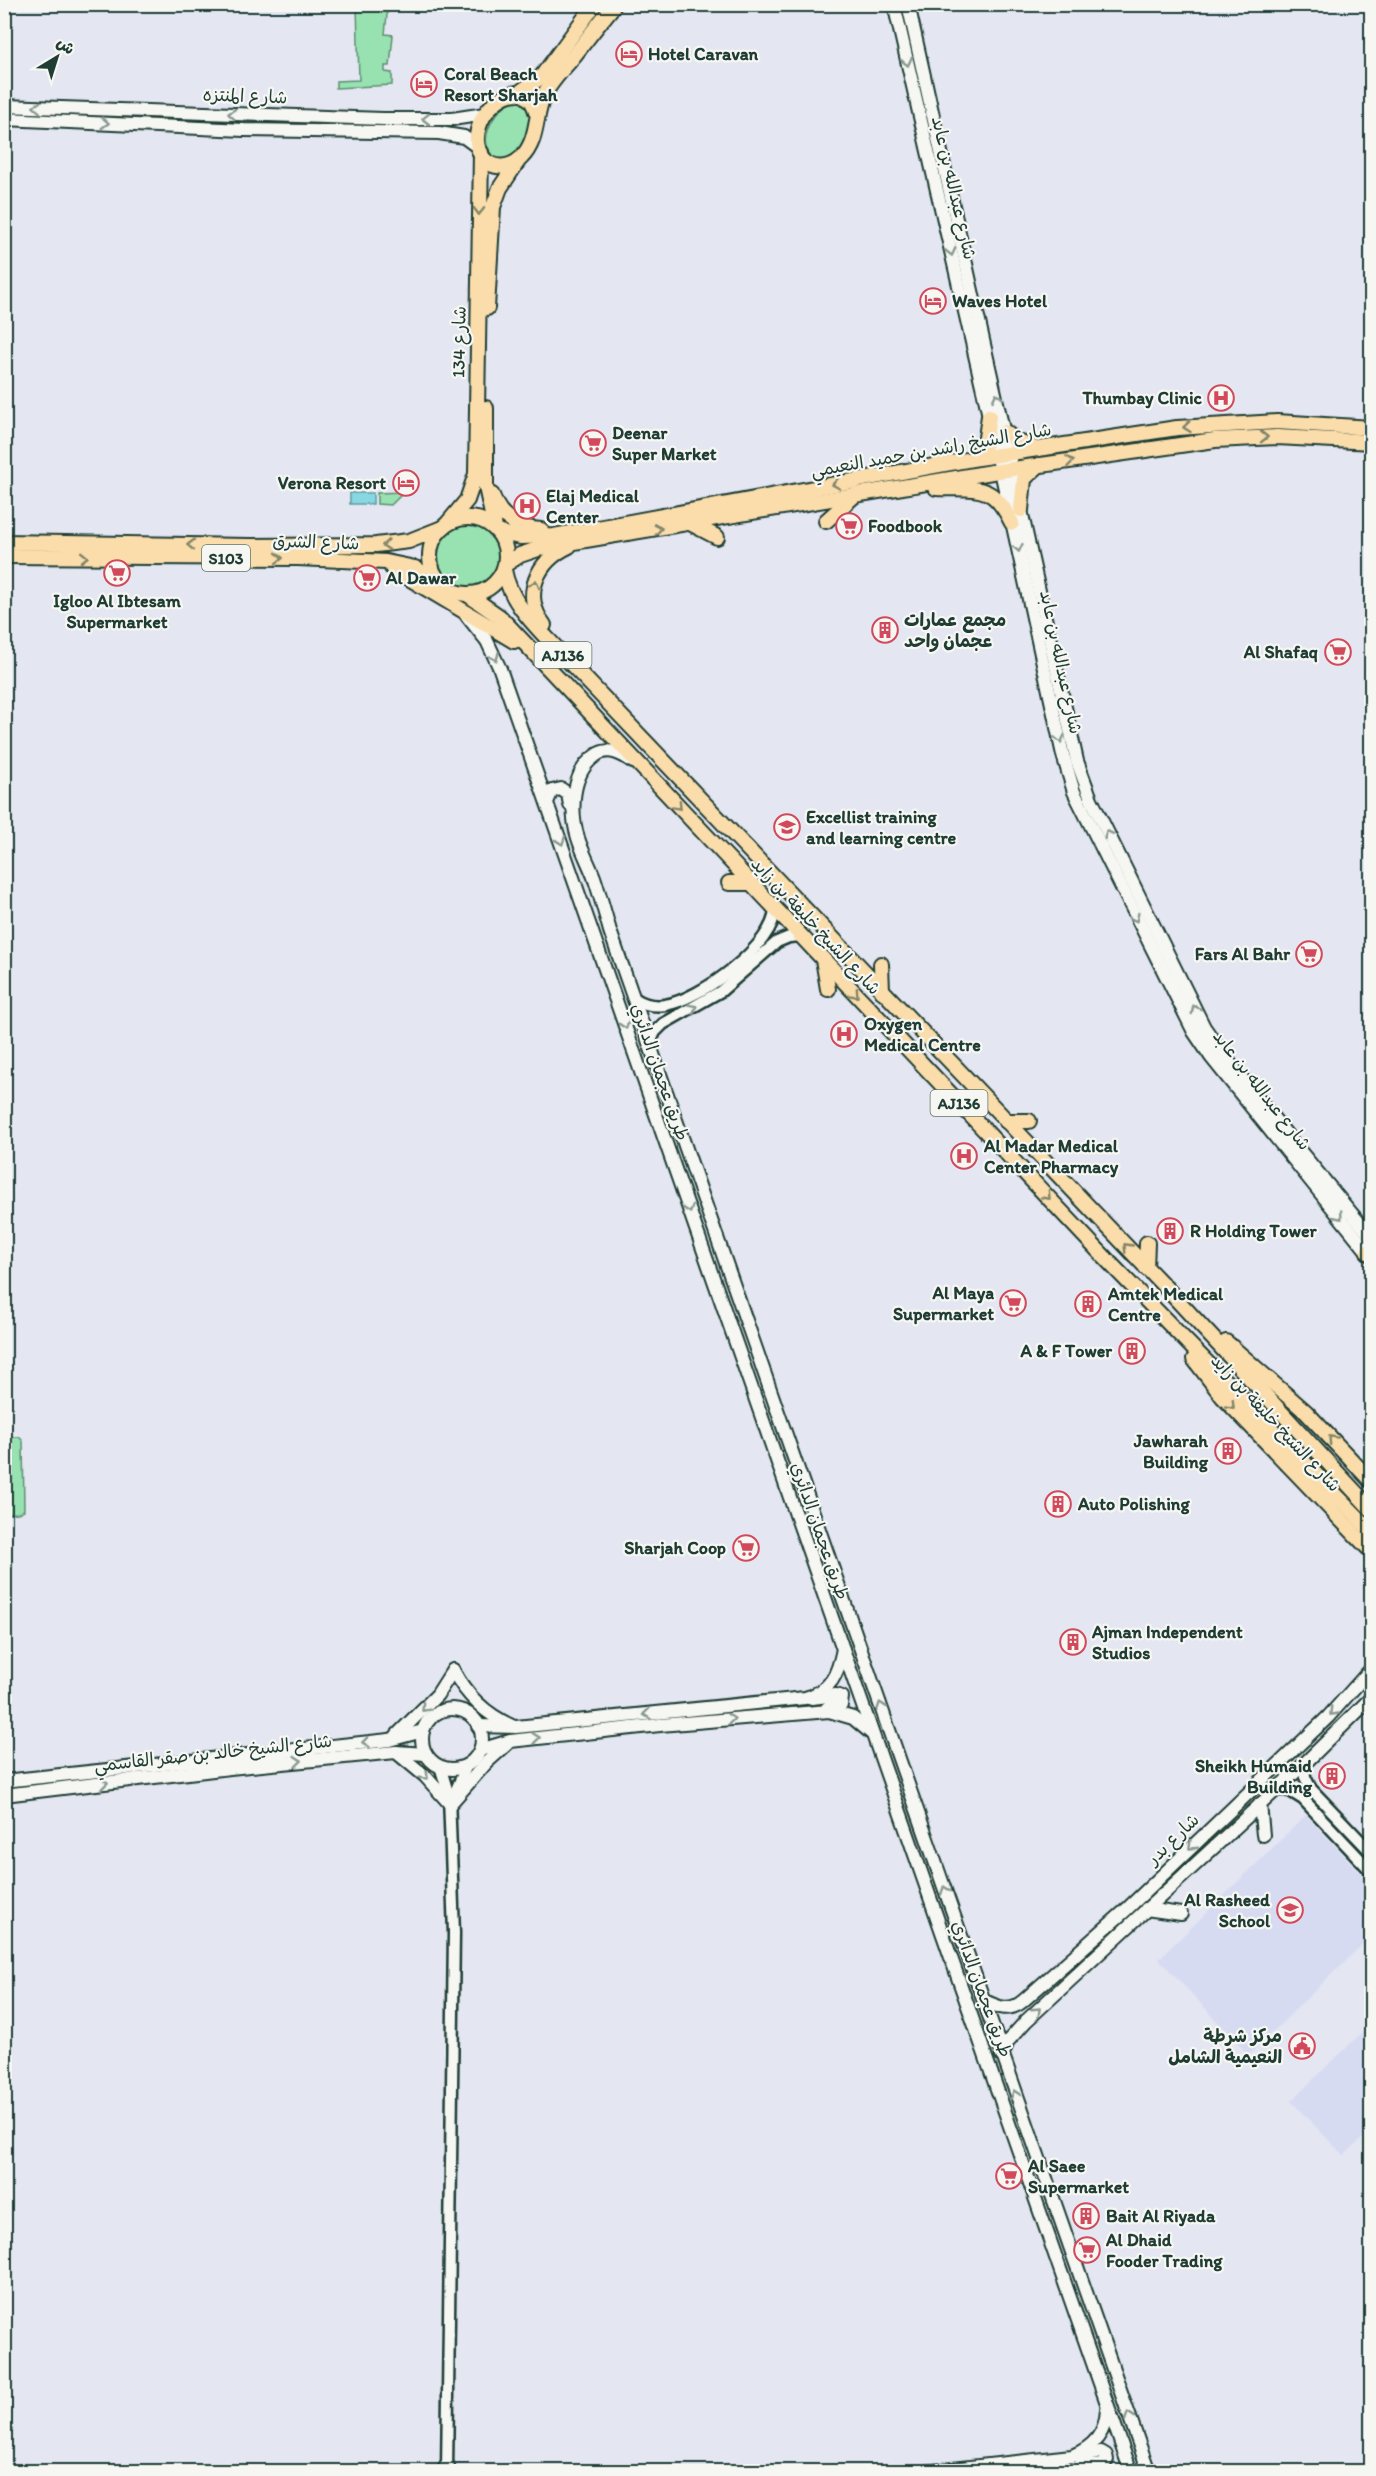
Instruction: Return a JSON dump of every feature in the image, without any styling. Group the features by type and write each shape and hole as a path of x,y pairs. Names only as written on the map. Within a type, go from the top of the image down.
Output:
{"main road":[{"path":"519,93 542,76 595,4"},
{"path":"537,114 531,101 519,93 513,93 497,100 485,114 478,131 480,150 488,162 507,166 518,161 528,150 534,136 537,114 547,90 615,4"},
{"name":"شارع عبدالله بن عابد","path":"894,4 923,131 948,214 1005,432 1003,455"},
{"name":"شارع عبدالله بن عابد","path":"908,4 936,128 948,214 989,416 1003,455 1012,524 1065,764 1080,805 1194,1032 1211,1057 1370,1254"},
{"path":"490,227 508,188 537,150 552,98 583,51 590,35"},
{"name":"شارع المنتزه","path":"4,106 337,118 441,119 485,114"},
{"path":"278,131 293,125 341,125 343,121 337,118"},
{"name":"شارع المنتزه","path":"4,119 278,131 449,134 464,137 480,150"},
{"path":"923,131 927,124 932,124 936,128"},
{"name":"شارع 134","path":"444,526 467,500 476,474 480,150"},
{"name":"شارع 134","path":"497,530 489,508 485,476 490,227 496,197 518,161"},
{"path":"972,459 985,445 989,416"},
{"name":"شارع الشيخ راشد بن حميد النعيمي","path":"497,530 521,537 554,536 972,459 1216,424 1277,422 1371,428"},
{"path":"1005,432 1016,441 1036,449"},
{"name":"شارع الشيخ راشد بن حميد النعيمي","path":"505,567 520,555 536,549 1039,465 1230,438 1277,436 1371,442"},
{"path":"1021,510 1024,479 1039,465"},
{"name":"شارع عبدالله بن عابد","path":"1006,470 1021,510 1077,761 1091,799 1190,999 1213,1040 1371,1238"},
{"path":"485,476 493,500 501,512 511,521 523,527 549,530 622,518 653,517"},
{"path":"916,484 986,491 1001,503 1012,524"},
{"path":"826,521 856,495"},
{"path":"468,517 482,520 497,530 505,544 505,567 493,585 485,590 467,594 458,593 442,584 432,569 430,551 436,535 444,526 468,517"},
{"path":"690,523 717,537"},
{"name":"شارع الشرق","path":"4,542 249,546 376,545 409,541 444,526"},
{"path":"27,556 47,551 50,545 46,542"},
{"path":"580,542 558,552 540,569 533,585 535,609 548,630 620,707 635,731"},
{"name":"شارع الشرق","path":"4,556 298,558 370,561 404,565 442,584"},
{"path":"370,561 400,572 461,611 514,640 595,717"},
{"name":"شارع الشيخ خليفة بن زايد","path":"505,567 508,586 520,608 1167,1289 1371,1510"},
{"name":"شارع الشيخ خليفة بن زايد","path":"467,594 500,617 1185,1341 1328,1485 1371,1532"},
{"name":"طريق عجمان الدائري","path":"461,611 482,633 497,659 1131,2472"},
{"path":"563,683 562,676 570,673 617,719 635,731"},
{"name":"طريق عجمان الدائري","path":"651,776 615,752 603,752 593,758 580,773 575,792 574,819 580,844 593,875 985,2001 1061,2226 1149,2472"},
{"path":"547,802 555,789 566,792 569,797 572,828 580,844"},
{"path":"729,883 751,883"},
{"path":"823,959 828,988"},
{"path":"881,964 882,991"},
{"path":"1006,1121 1029,1121"},
{"path":"1146,1268 1147,1243"},
{"name":"شارع الشيخ خليفة بن زايد","path":"1167,1289 1306,1412 1371,1482"},
{"name":"شارع الشيخ خليفة بن زايد","path":"1185,1341 1194,1360 1214,1387 1371,1551"},
{"path":"1299,1488 1314,1492"},
{"path":"1340,1519 1350,1543"},
{"path":"805,1698 818,1693 832,1682 838,1671 843,1648"},
{"name":"شارع بدر","path":"985,2001 1002,2009 1013,2008 1050,1978 1127,1909 1328,1717 1371,1668"},
{"path":"389,1740 407,1726 430,1702 453,1670 478,1705 496,1718 516,1727"},
{"path":"478,1726 516,1727 838,1695 843,1702 839,1707 818,1708 805,1713"},
{"name":"شارع بدر","path":"1002,2056 1016,2031 1304,1764 1371,1697"},
{"path":"480,1750 482,1738 478,1726 468,1714 452,1709 435,1714 423,1731 422,1743 426,1754 440,1766 453,1769 466,1765 480,1750 510,1741 805,1713 836,1712 849,1716 867,1728 875,1740"},
{"name":"شارع الشيخ خالد بن صقر القاسمي","path":"4,1781 389,1740 423,1731"},
{"path":"396,1752 425,1776 450,1804 487,1762 510,1741"},
{"name":"شارع الشيخ خالد بن صقر القاسمي","path":"4,1795 230,1768 396,1752 426,1754"},
{"path":"44,1790 55,1784 75,1780 74,1777 64,1775"},
{"path":"1260,1804 1263,1835"},
{"path":"1146,1909 1181,1914"},
{"path":"1016,2031 1011,2024 1013,2015 1041,1990 1050,1978"},
{"path":"1009,2121 1016,2121 1019,2125 1049,2205 1061,2226"},
{"path":"1072,2456 1086,2450 1099,2436 1106,2418 1107,2403"},
{"path":"924,2472 1087,2456 1101,2452 1107,2455 1107,2460 1103,2465 1062,2471"},
{"path":"1062,2471 1108,2472"}],"street":[{"path":"650,1043 663,1023 722,991 760,949 771,928 775,908"},
{"path":"634,998 643,1003 659,1006 692,995 713,983 760,949 780,939 801,936"},
{"path":"659,1006 656,1016 663,1023"},
{"path":"1304,1764 1305,1777 1311,1789 1371,1853"},
{"path":"450,1804 466,1765"},
{"path":"440,1766 448,1788 450,1804 454,1933 446,2470"},
{"path":"1277,1789 1297,1794 1371,1872"},
{"path":"1338,1837 1340,1829 1348,1828"}],"shaded area":[{"name":"Al Rasheed School","path":"1306,1815 1371,1884 1371,1936 1249,2055 1159,1959"},
{"path":"1371,2024 1371,2130 1344,2156 1291,2101"}],"green space":[{"path":"357,5 388,5 385,34 393,35 390,66 385,66 385,72 392,73 392,85 336,88 336,81 359,80"},
{"path":"518,99 532,107 533,131 516,156 503,161 493,155 488,148 486,138 494,118 509,103"},
{"path":"404,492 391,505 377,504 377,493"},
{"path":"469,519 482,522 493,529 500,540 503,553 500,566 493,577 482,584 469,587 456,584 445,577 438,566 435,553 438,540 445,529 456,522"},
{"path":"5,1437 19,1437 23,1441 24,1510 18,1513 5,1514"}],"water":[{"path":"350,493 373,493 373,504 350,504"}],"place":[{"name":"Hotel Caravan","path":"629,54"},
{"name":"Coral Beach Resort Sharjah","path":"424,84"},
{"name":"Waves Hotel","path":"933,301"},
{"name":"Thumbay Clinic","path":"1221,398"},
{"name":"Deenar Super Market","path":"593,443"},
{"name":"Verona Resort","path":"406,483"},
{"name":"Elaj Medical Center","path":"527,506"},
{"name":"Foodbook","path":"849,526"},
{"name":"Igloo Al Ibtesam Supermarket","path":"117,573"},
{"name":"Al Dawar","path":"367,578"},
{"name":"مجمع عمارات عجمان واحد","path":"885,630"},
{"name":"Al Shafaq","path":"1338,652"},
{"name":"Excellist training and learning centre","path":"787,827"},
{"name":"Fars Al Bahr","path":"1309,954"},
{"name":"Oxygen Medical Centre","path":"844,1034"},
{"name":"Al Madar Medical Center Pharmacy","path":"964,1156"},
{"name":"R Holding Tower","path":"1170,1231"},
{"name":"Al Maya Supermarket","path":"1013,1303"},
{"name":"Amtek Medical Centre","path":"1088,1304"},
{"name":"A & F Tower","path":"1132,1351"},
{"name":"Jawharah Building","path":"1228,1451"},
{"name":"Auto Polishing","path":"1058,1504"},
{"name":"Sharjah Coop","path":"746,1548"},
{"name":"Ajman Independent Studios","path":"1073,1642"},
{"name":"Sheikh Humaid Building","path":"1332,1776"},
{"name":"Al Rasheed School","path":"1290,1910"},
{"name":"مركز شرطة النعيمية الشامل","path":"1302,2046"},
{"name":"Al Saee Supermarket","path":"1009,2176"},
{"name":"Bait Al Riyada","path":"1086,2216"},
{"name":"Al Dhaid Fooder Trading","path":"1087,2250"}]}
